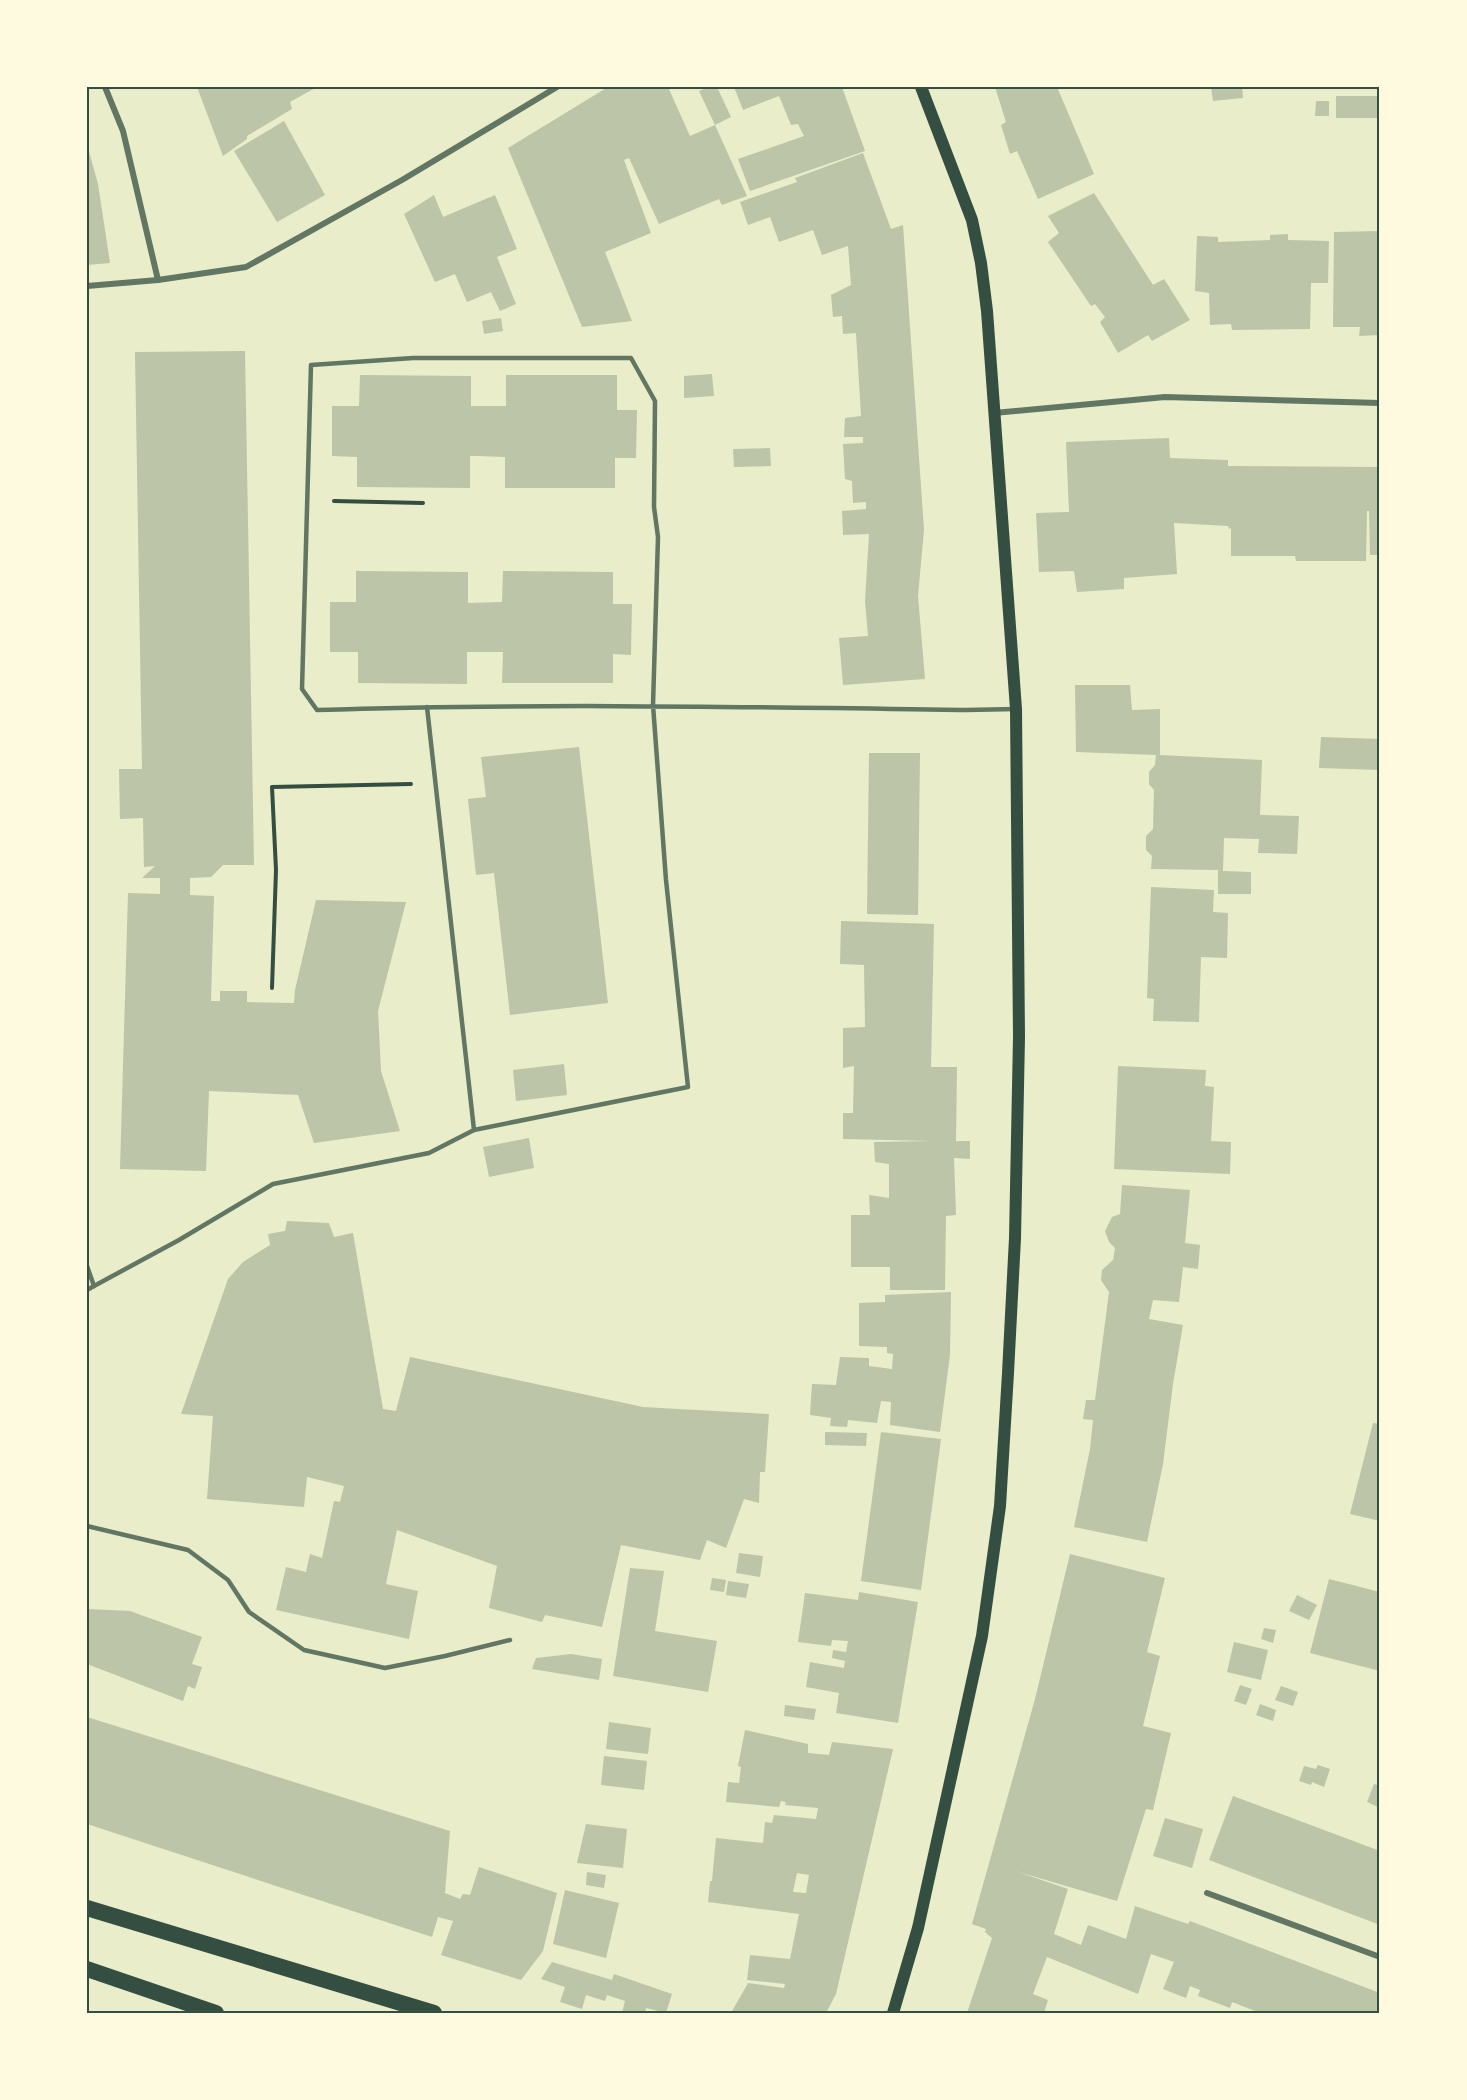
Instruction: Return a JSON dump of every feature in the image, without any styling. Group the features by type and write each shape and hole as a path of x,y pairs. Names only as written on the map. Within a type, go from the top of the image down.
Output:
{"highway":[{"path":"87,1908 435,2013"},
{"path":"87,1969 216,2013"}],"main road":[{"path":"893,2013 918,1928 982,1636 1000,1506 1016,1227 1019,978 1016,709 986,302 974,231 921,87"}],"street":[{"path":"105,87 123,131 158,279"},
{"path":"87,286 246,267 402,180 557,87"},
{"path":"994,413 1165,397 1380,403"},
{"path":"1207,1893 1380,1957"}],"lane":[{"path":"87,1290 179,1240 273,1184 429,1154 474,1130 688,1087 666,880 653,705 658,537 654,507 655,401 631,358 413,358 311,365 302,689 317,710 653,705 1016,709"},
{"path":"427,707 474,1130"},
{"path":"87,1266 94,1286"},
{"path":"87,1526 188,1550 228,1580 249,1612 304,1650 385,1668 510,1640"}],"path":[{"path":"308,499 423,503"},
{"path":"273,988 276,870 272,787 411,784 435,778"}],"building":[{"path":"197,87 317,87 290,102 292,109 247,136 247,139 223,156"},
{"path":"608,87 668,87 690,136 715,125 747,196 722,205 719,199 659,224 629,158 624,160 651,233 605,252 632,321 582,327 508,148"},
{"path":"717,87 731,117 715,125 699,91"},
{"path":"734,87 842,87 865,151 750,191 738,159 804,136 798,124 791,125 779,96 743,110"},
{"path":"995,87 1057,87 1094,174 1038,199 1017,151 1010,154 1001,125 1006,122"},
{"path":"1211,87 1242,87 1243,98 1213,101"},
{"path":"1336,96 1378,96 1377,118 1336,118"},
{"path":"1316,101 1329,101 1329,116 1315,116"},
{"path":"284,121 325,195 277,222 234,151"},
{"path":"87,144 98,184 110,263 87,265"},
{"path":"863,153 891,229 903,225 924,530 918,596 925,679 843,685 839,638 868,636 865,601 869,534 843,535 842,511 866,509 866,502 853,503 852,481 845,479 843,444 863,443 863,437 844,437 845,418 861,416 856,333 843,334 842,316 833,317 831,295 851,285 848,246 822,255 813,230 779,242 770,217 748,225 740,202 797,182 795,178"},
{"path":"1094,193 1153,285 1164,279 1190,320 1152,341 1148,335 1118,353 1100,322 1105,317 1095,304 1091,306 1048,242 1059,233 1048,216"},
{"path":"434,195 443,217 495,195 517,249 497,257 516,304 500,311 491,292 467,302 455,274 435,282 404,214"},
{"path":"1380,231 1380,335 1359,336 1360,327 1333,327 1334,232"},
{"path":"1288,234 1288,240 1329,241 1328,283 1311,283 1310,329 1232,330 1231,324 1210,325 1209,293 1195,291 1197,236 1218,237 1218,242 1270,240 1270,235"},
{"path":"501,318 503,331 484,334 482,321"},
{"path":"245,351 254,865 223,865 211,877 190,878 190,895 214,896 211,1001 220,1001 220,991 247,991 247,1002 294,1003 316,900 406,902 378,1011 381,1071 400,1131 314,1143 298,1095 209,1091 206,1171 120,1169 128,893 160,894 160,878 142,878 155,866 144,867 143,818 120,819 119,769 142,769 135,352"},
{"path":"712,374 714,396 684,398 684,376"},
{"path":"360,375 471,376 471,406 506,406 506,375 617,375 617,410 637,410 636,458 615,458 615,488 505,488 505,457 478,456 470,456 470,488 357,487 357,457 332,456 332,406 359,406"},
{"path":"1169,438 1170,458 1228,460 1228,466 1380,467 1380,555 1370,555 1369,511 1367,511 1366,561 1296,561 1295,556 1231,556 1231,528 1229,529 1228,526 1174,523 1177,574 1124,578 1124,589 1077,592 1074,571 1039,572 1036,513 1069,512 1066,442"},
{"path":"770,448 771,466 734,467 733,449"},
{"path":"356,571 468,572 468,603 502,602 503,571 613,572 613,604 632,604 631,655 613,654 613,683 502,683 503,652 467,652 467,684 358,683 358,652 330,652 330,602 356,602"},
{"path":"1075,685 1130,685 1132,710 1160,709 1160,755 1262,760 1260,815 1299,816 1297,854 1258,853 1259,839 1224,838 1223,871 1251,872 1251,894 1218,894 1218,870 1151,869 1152,856 1146,850 1146,836 1153,829 1154,790 1149,784 1149,772 1155,765 1156,755 1076,752"},
{"path":"1321,737 1380,739 1380,770 1319,768"},
{"path":"579,747 608,1003 510,1015 494,873 476,875 468,799 486,797 481,757"},
{"path":"869,753 920,753 918,915 867,914"},
{"path":"1151,887 1214,890 1213,912 1228,913 1227,958 1201,957 1199,1022 1153,1021 1154,999 1147,998"},
{"path":"841,921 934,924 931,1067 957,1067 956,1141 970,1141 970,1159 954,1158 956,1215 946,1216 945,1290 890,1290 890,1267 851,1267 851,1215 870,1215 869,1195 889,1198 889,1164 875,1162 874,1142 932,1141 843,1139 843,1113 853,1113 854,1066 843,1068 843,1028 865,1027 864,965 840,964"},
{"path":"564,1064 567,1095 516,1101 513,1070"},
{"path":"1118,1066 1206,1070 1205,1086 1214,1087 1211,1141 1231,1142 1230,1174 1114,1169"},
{"path":"529,1138 534,1168 489,1177 483,1147"},
{"path":"1122,1185 1190,1190 1185,1243 1200,1245 1198,1269 1183,1267 1179,1302 1153,1300 1149,1319 1183,1325 1163,1464 1147,1542 1074,1527 1090,1449 1093,1420 1083,1419 1086,1400 1095,1400 1109,1292 1101,1280 1102,1270 1113,1260 1115,1248 1109,1242 1105,1231 1112,1217 1120,1214"},
{"path":"287,1221 329,1223 334,1237 353,1233 383,1409 396,1411 410,1357 643,1407 769,1414 765,1472 760,1472 759,1503 744,1499 726,1548 707,1540 700,1560 621,1545 602,1627 545,1615 542,1622 489,1608 497,1566 397,1530 386,1584 418,1591 409,1639 276,1610 286,1567 306,1572 310,1554 322,1558 334,1501 340,1502 344,1486 307,1477 304,1507 207,1499 213,1416 181,1414 228,1279 243,1262 270,1245 268,1234 285,1231"},
{"path":"951,1292 950,1355 940,1432 890,1425 891,1402 881,1401 877,1423 848,1420 847,1427 830,1426 831,1418 810,1415 812,1384 836,1385 840,1357 869,1358 869,1366 892,1369 893,1354 887,1353 887,1347 859,1346 859,1303 885,1302 885,1295"},
{"path":"1373,1423 1380,1424 1380,1521 1350,1514"},
{"path":"825,1432 867,1433 866,1446 825,1445"},
{"path":"881,1432 941,1439 921,1590 861,1581"},
{"path":"739,1553 763,1556 760,1577 736,1573"},
{"path":"1070,1554 1165,1578 1147,1652 1160,1656 1143,1726 1171,1733 1153,1810 1146,1809 1117,1901 1015,1871 1068,1889 1054,1934 1081,1945 1088,1925 1126,1939 1135,1906 1188,1924 1190,1921 1380,1993 1380,2013 1260,2013 1232,2002 1230,2008 1198,1996 1200,1990 1190,1986 1186,1998 1163,1989 1174,1962 1151,1954 1138,1994 1047,1957 1033,1994 1048,2000 1044,2013 967,2013 992,1938 985,1932 986,1929 972,1924 1035,1699"},
{"path":"630,1568 664,1571 655,1631 717,1641 708,1692 613,1676"},
{"path":"712,1578 726,1580 724,1592 710,1590"},
{"path":"1329,1579 1380,1592 1380,1671 1310,1653"},
{"path":"728,1581 749,1584 746,1598 726,1595"},
{"path":"859,1592 918,1602 898,1723 836,1713 839,1693 806,1687 810,1662 844,1668 845,1661 832,1658 833,1650 846,1652 848,1641 832,1640 831,1646 798,1642 805,1593 858,1600"},
{"path":"1297,1595 1317,1605 1309,1620 1289,1611"},
{"path":"87,1609 130,1611 202,1637 192,1664 202,1667 195,1689 188,1686 183,1701 87,1664"},
{"path":"1264,1628 1276,1630 1273,1643 1261,1639"},
{"path":"1234,1642 1268,1650 1261,1680 1227,1672"},
{"path":"571,1654 602,1659 599,1680 532,1669 536,1658"},
{"path":"1240,1685 1252,1689 1246,1705 1234,1701"},
{"path":"1281,1686 1298,1692 1293,1706 1275,1700"},
{"path":"1260,1704 1276,1710 1273,1721 1256,1715"},
{"path":"785,1705 816,1709 814,1720 784,1716"},
{"path":"87,1717 450,1831 445,1893 460,1899 463,1894 470,1895 479,1867 557,1893 543,1951 521,1980 441,1955 453,1921 438,1917 432,1937 87,1824"},
{"path":"609,1722 651,1728 648,1754 606,1749"},
{"path":"745,1730 808,1744 808,1753 829,1755 832,1742 893,1749 836,1994 826,2013 731,2013 748,1983 784,1988 785,1984 747,1980 750,1955 790,1959 799,1914 708,1902 716,1838 763,1843 765,1822 772,1823 774,1815 816,1819 818,1808 785,1805 786,1802 781,1801 779,1807 726,1802 728,1782 739,1783 741,1767 738,1766","holes":["797,1873 809,1875 806,1893 793,1892"]},
{"path":"604,1756 647,1761 644,1790 601,1785"},
{"path":"1318,1765 1330,1769 1324,1787 1312,1782 1311,1785 1299,1781 1304,1766 1316,1769"},
{"path":"1374,1784 1380,1786 1378,1807 1367,1802"},
{"path":"1233,1796 1380,1851 1380,1925 1209,1860"},
{"path":"1165,1818 1203,1829 1192,1868 1153,1856"},
{"path":"586,1824 627,1829 623,1868 577,1863"},
{"path":"587,1872 606,1875 604,1888 586,1885"},
{"path":"565,1890 619,1903 606,1958 553,1944"},
{"path":"552,1962 612,1980 614,1974 672,1994 666,2013 646,2008 645,2013 622,2013 625,2001 607,1995 605,2001 586,1995 582,2009 560,2002 565,1987 541,1979"}]}
